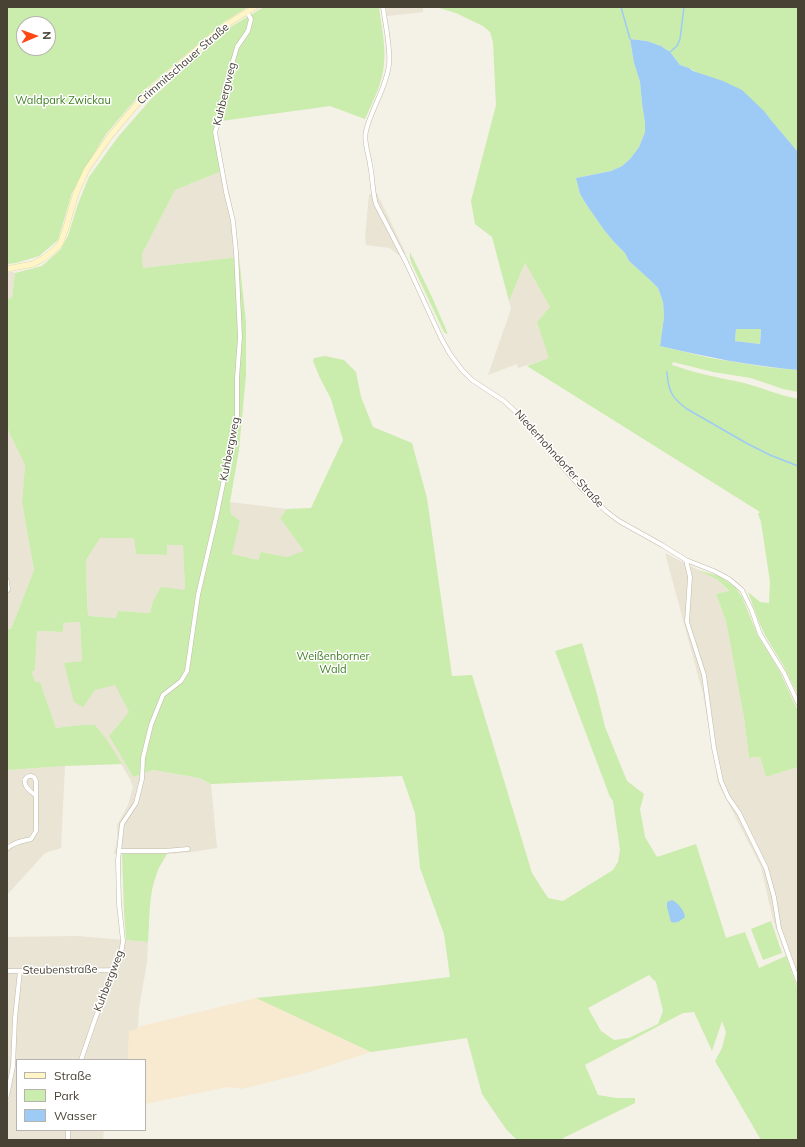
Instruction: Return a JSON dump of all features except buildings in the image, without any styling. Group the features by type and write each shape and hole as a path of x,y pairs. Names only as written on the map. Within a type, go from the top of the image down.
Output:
{"main road":[{"name":"Crimmitschauer Straße","path":"7,269 34,264 44,258 60,244 76,193 87,169 110,136 143,97 228,23 255,7"}],"street":[{"name":"Niederhohndorfer Straße","path":"383,7 389,53 389,66 380,97 365,134 374,196 379,210 406,262 446,348 462,370 472,380 504,401 532,428 584,491 607,512 619,521 662,544 686,560 714,571 729,579 742,590 752,611 760,634 784,673 798,703"},
{"name":"Kuhbergweg","path":"81,1059 112,970 121,954 123,941 119,904 118,860 122,824 136,803 142,778 143,758 151,725 163,695 181,680 187,671 198,595 237,416 237,378 240,337 236,252 233,221 215,132 222,112 224,92 237,47 248,31 250,19 247,12"},
{"path":"686,560 690,577 687,622 704,675 714,748 721,780 728,797 739,813 766,868 774,897 779,928 798,981"},
{"path":"7,581 8,590"},
{"path":"7,849 13,844 31,839 36,832 36,796 36,781 34,777 28,776 25,778 24,782 36,796"},
{"path":"119,851 188,849"},
{"name":"Steubenstraße","path":"7,970 112,970"},
{"path":"7,1096 13,1066 15,1018 20,971"}],"shaded area":[{"path":"386,7 423,7 423,12 387,16"},
{"path":"224,170 235,219 239,257 143,268 142,254 175,190"},
{"path":"377,193 406,254 398,255 390,248 366,245 365,238 369,195"},
{"path":"525,263 550,307 537,322 550,358 518,368 517,364 488,375 511,309 509,301"},
{"path":"7,272 15,273 12,298 7,299"},
{"path":"7,428 25,465 22,504 34,570 11,629 7,629"},
{"path":"230,502 287,509 280,518 305,551 287,557 261,552 258,560 231,554 240,521 231,514"},
{"path":"100,538 134,538 136,554 167,555 167,545 183,545 185,590 153,601 150,613 119,611 117,618 88,616 86,560"},
{"path":"665,553 718,580 729,592 716,594 726,621 744,718 749,758 760,757 766,777 798,767 798,990 773,920 761,867 718,783 703,694"},
{"path":"80,622 82,661 64,663 83,706 95,690 115,684 129,712 109,736 133,777 153,770 199,778 211,784 217,848 167,854 114,854 117,839 117,825 128,805 133,787 130,779 105,737 95,725 56,728 40,682 35,682 32,672 35,670 37,631 62,632 63,623"},
{"path":"65,766 61,848 45,853 7,895 7,770"},
{"path":"78,936 148,942 147,962 139,1008 138,1027 135,1030 128,1048 128,1059 16,1059 16,1131 104,1131 103,1140 7,1140 7,937"},
{"path":"256,998 371,1052 309,1072 242,1089 228,1087 146,1104 146,1059 128,1059 129,1031 135,1030 138,1027"}],"green space":[{"name":"Waldpark Zwickau","path":"7,7 248,7 224,22 142,92 106,134 85,168 72,193 58,240 39,256 16,263 7,264"},
{"name":"Weißenborner Wald","path":"264,7 379,7 384,42 383,70 380,84 365,119 330,106 214,122 224,170 175,190 142,254 143,268 239,257 246,323 246,375 239,450 230,502 231,514 240,521 232,554 258,560 261,552 287,557 304,551 280,518 287,509 311,508 343,440 331,399 313,361 314,358 325,356 344,360 356,372 361,397 373,427 412,443 427,498 452,676 472,675 532,873 548,898 563,901 613,870 618,862 620,850 613,801 610,797 555,651 582,643 605,727 627,781 644,794 640,809 645,837 657,857 696,844 726,938 745,932 759,968 786,956 798,990 798,1140 761,1140 715,1061 722,1048 726,1032 722,1021 712,1051 694,1012 683,1013 585,1065 598,1095 616,1098 635,1098 635,1103 563,1138 564,1140 517,1140 506,1129 482,1094 467,1038 371,1052 256,998 450,977 444,934 420,868 415,813 402,776 211,784 199,778 153,770 133,777 109,736 129,712 115,685 95,690 83,707 74,702 64,663 82,661 80,622 63,623 63,632 37,631 35,670 32,672 35,682 40,682 56,728 95,725 105,737 122,764 7,770 7,629 11,629 34,570 22,503 25,465 7,428 7,299 12,298 15,273 42,266 60,250 68,236 78,204 89,177 118,137 152,98 229,28","holes":["100,538 134,538 136,554 167,555 167,545 183,545 185,590 161,587 153,601 150,613 118,611 116,618 88,616 86,560","649,975 656,982 663,1011 658,1024 629,1038 614,1040 601,1031 588,1008"]},
{"path":"423,7 798,7 798,152 765,112 689,68 680,65 670,52 661,46 647,41 630,39 634,63 640,82 645,132 639,147 630,159 622,166 611,171 576,178 580,194 604,230 625,253 629,261 658,288 663,302 664,317 660,346 710,358 766,367 798,370 798,392 783,389 751,378 713,372 673,362 672,365 699,373 744,383 798,399 798,695 783,665 765,635 748,592 760,602 769,603 770,582 761,522 758,514 760,512 527,366 549,358 537,322 550,307 525,263 509,301 492,237 475,224 471,201 496,105 493,42 490,32 483,26 456,13 439,8"},
{"path":"410,252 448,334 444,332 412,264"},
{"path":"736,329 761,329 760,344 735,341"},
{"path":"698,570 719,576 735,587 742,597 758,636 779,670 798,711 798,767 766,777 760,757 749,758 744,718 726,621 716,594 729,591 718,580"},
{"path":"122,854 167,854 160,865 152,890 148,942 126,940"},
{"path":"771,921 782,953 763,960 751,929"}],"water":[{"path":"630,39 647,41 661,46 670,52 680,65 723,81 742,90 765,112 798,152 798,370 729,361 660,346 664,317 663,302 658,288 629,261 625,253 604,230 580,194 576,178 611,171 622,166 630,159 639,147 645,132 645,123 640,82 634,63","holes":["736,329 761,329 760,344 735,341"]},
{"path":"672,900 680,907 685,917 675,922 671,922 667,907 667,902"}],"waterway":[{"path":"621,7 630,39"},
{"path":"670,52 677,46 680,39 684,7"},
{"path":"667,372 668,384 672,394 687,409 748,444 770,455 798,466"}]}
